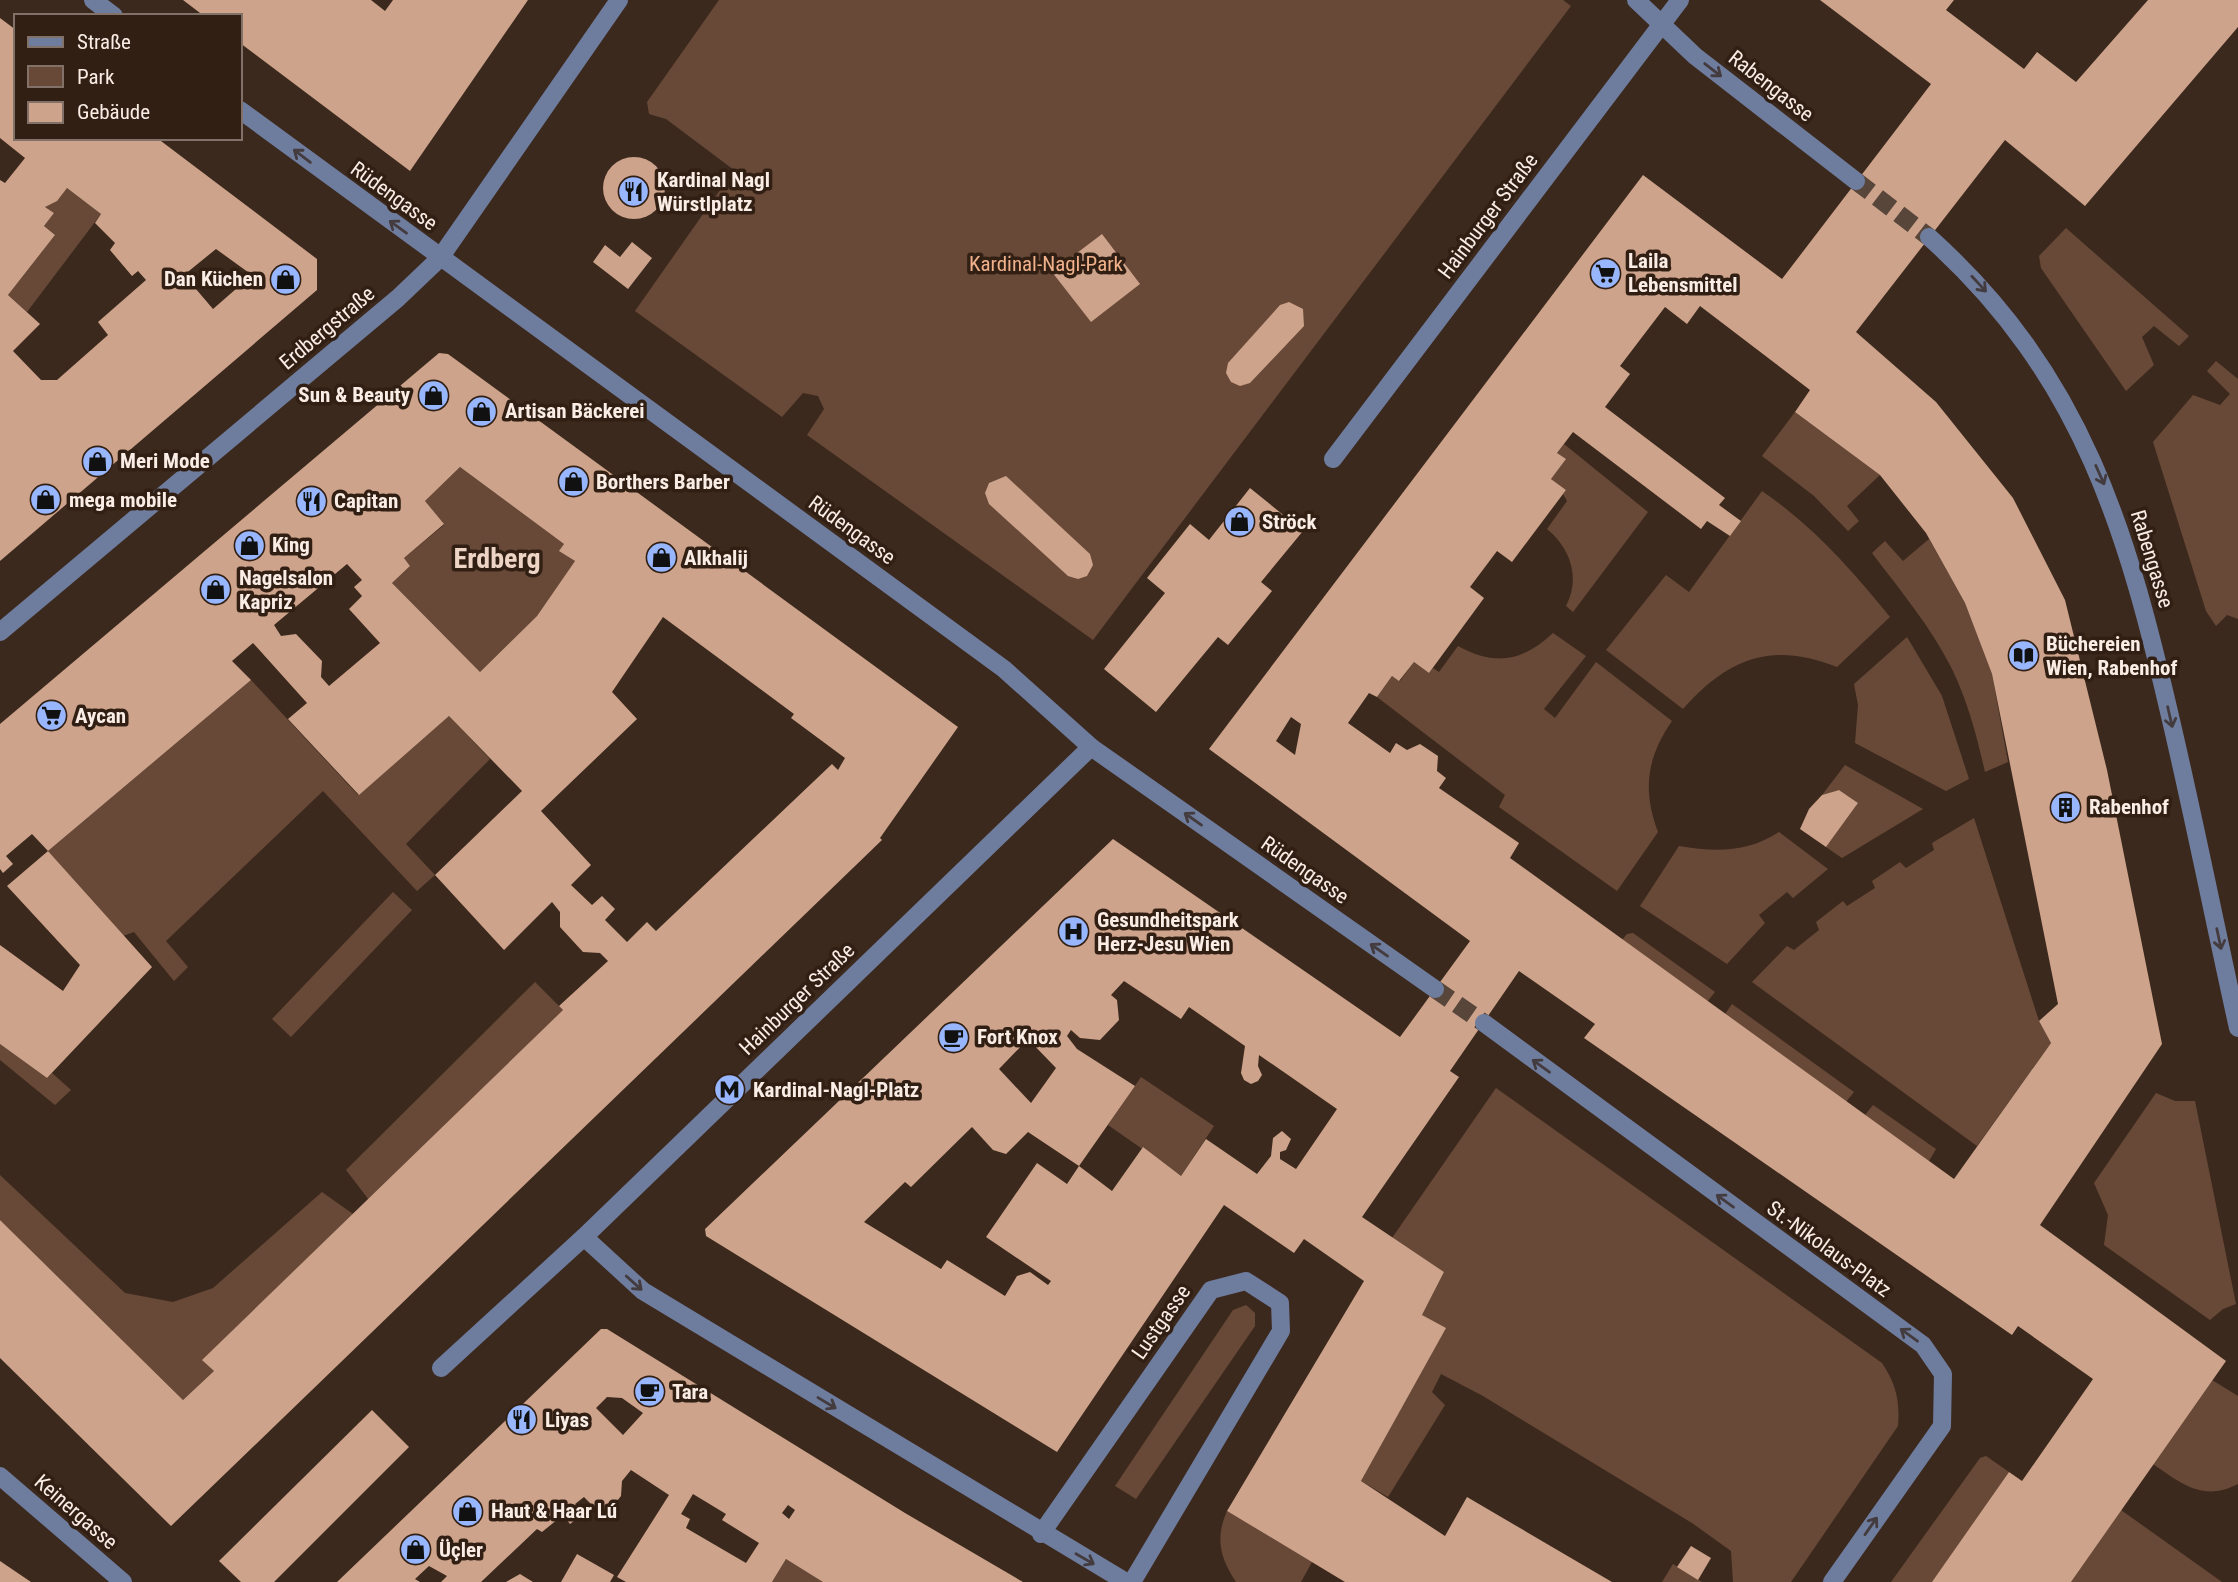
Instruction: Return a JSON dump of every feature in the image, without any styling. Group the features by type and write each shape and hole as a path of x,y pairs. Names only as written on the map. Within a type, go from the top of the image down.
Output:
{"street":[{"path":"93,0 111,14"},
{"name":"Erdbergstraße","path":"0,632 398,298 440,258 619,0"},
{"path":"1636,0 1662,24"},
{"name":"Hainburger Straße","path":"1333,459 1680,0"},
{"name":"Rabengasse","path":"1662,24 1695,56 1856,181"},
{"name":"Rüdengasse","path":"242,111 1004,669 1091,747 1435,989"},
{"name":"Rabengasse","path":"1930,237 1961,265 2024,338 2054,383 2108,492 2151,634 2238,1028"},
{"name":"Hainburger Straße","path":"441,1368 584,1237 1091,747"},
{"name":"St.-Nikolaus-Platz","path":"1484,1023 1923,1345 1943,1374 1942,1426 1832,1582"},
{"path":"584,1237 643,1291 1041,1534 1126,1582"},
{"name":"Lustgasse","path":"1041,1534 1211,1290 1246,1280 1280,1303 1280,1331 1132,1582"},
{"name":"Keinergasse","path":"0,1476 123,1582"}],"green space":[{"name":"Kardinal-Nagl-Park","path":"719,0 1563,0 1571,6 1093,640 807,435 824,409 818,396 803,393 782,417 635,311 734,170 666,119 649,114 647,102"},
{"path":"67,188 101,214 27,312 8,295 55,235 44,226 54,213 45,207"},
{"path":"2066,228 2189,336 2179,346 2154,326 2142,337 2154,365 2126,391 2041,268 2039,256"},
{"path":"2216,361 2238,379 2238,619 2227,615 2216,626 2206,611 2153,442 2193,395 2220,405 2230,394 2207,371"},
{"path":"1795,412 1880,475 1847,506 1859,521 1848,531 1814,496 1762,456"},
{"path":"1564,444 1648,512 1573,612 1566,606 1573,584 1571,564 1562,545 1547,529 1567,501 1563,494 1566,490 1551,479 1565,460 1557,453"},
{"path":"460,467 564,544 560,551 575,561 537,616 480,672 392,583 410,566 404,558 444,525 425,501"},
{"path":"1762,491 1798,519 1831,550 1890,617 1837,667 1792,655 1752,659 1717,677 1683,709 1606,650 1666,575 1689,592"},
{"path":"1929,539 1965,603 1992,674 2008,762 1985,772 1972,720 1944,653 1872,553 1885,541 1903,561"},
{"path":"1553,633 1586,656 1544,709 1555,718 1596,662 1672,721 1657,748 1650,774 1650,802 1658,832 1617,891 1499,807 1505,795 1377,697 1392,676 1400,681 1414,662 1429,673 1433,668 1439,672 1458,646 1485,657 1508,658 1531,650"},
{"path":"1907,637 1942,696 1969,779 1946,791 1855,743 1858,705 1854,684"},
{"path":"251,680 358,795 449,716 490,759 406,844 435,875 417,891 323,791 166,941 188,967 174,981 134,932 123,936 48,851"},
{"path":"1845,765 1923,809 1842,858 1826,847 1858,803 1839,790 1822,795"},
{"path":"1974,818 2039,1021 2051,1043 1977,1146 1752,982 1787,946 1794,950 1819,930 1816,922 1843,901 1847,906 1875,888 1872,881 1900,862 1906,868 1934,850 1932,843"},
{"path":"1779,832 1828,869 1793,898 1787,892 1759,915 1765,923 1727,964 1640,906 1679,846 1730,849 1755,844"},
{"path":"393,892 412,910 291,1037 272,1019"},
{"path":"1633,933 1715,992 1707,1002 1622,940 1627,934"},
{"path":"535,982 563,1010 369,1200 346,1170"},
{"path":"1732,1004 1854,1092 1846,1102 1725,1014"},
{"path":"0,1044 47,1078 52,1073 71,1090 55,1105 0,1060"},
{"path":"1141,1077 1214,1126 1181,1176 1108,1125"},
{"path":"1496,1088 1882,1363 1887,1371 1896,1393 1898,1426 1791,1582 1733,1582 1731,1551 1692,1523 1483,1396 1441,1374 1432,1392 1445,1405 1388,1497 1361,1481 1426,1362 1422,1315 1444,1272 1392,1238"},
{"path":"2156,1093 2175,1101 2195,1101 2236,1304 2223,1309 2210,1320 2104,1245 2108,1215 2094,1183"},
{"path":"1873,1105 1936,1149 1929,1161 1865,1115"},
{"path":"0,1175 125,1293 173,1302 213,1288 322,1192 353,1214 203,1360 214,1371 183,1400 0,1220"},
{"path":"1246,1305 1255,1313 1255,1326 1136,1499 1115,1486 1233,1310"},
{"path":"2212,1380 2238,1396 2238,1484 2225,1489 2203,1491 2183,1484 2153,1464"},
{"path":"1986,1456 2009,1472 1933,1582 1891,1582 1980,1458"},
{"path":"2121,1510 2222,1582 2071,1582"},
{"path":"1227,1511 1312,1562 1301,1582 1236,1582 1226,1565 1221,1548 1221,1530"},
{"path":"786,1559 824,1582 772,1582"},
{"path":"1673,1564 1702,1582 1662,1582"}],"building":[{"path":"183,0 371,0 385,11 393,0 528,0 410,171 242,45 242,14 201,14"},
{"name":"Rabenhof","path":"1820,0 1954,0 1946,10 2024,69 2037,52 2076,82 2148,0 2238,0 2238,27 2085,206 2005,140 1856,332 1936,402 2013,498 2065,600 2107,770 2162,1044 2040,1225 2226,1361 2071,1582 1932,1582 2009,1472 2022,1481 2093,1379 2018,1326 2012,1335 1584,1038 1595,1024 1519,971 1450,1071 1459,1077 1362,1217 1444,1272 1422,1315 1446,1328 1361,1481 1445,1536 1467,1497 1612,1582 1345,1582 1227,1511 1364,1281 1304,1239 1294,1253 1224,1205 1057,1452 706,1236 705,1229 1113,839 1400,1037 1470,941 1209,749 1643,175 1782,279 1931,84","holes":["1700,306 1810,390 1795,412 1880,475 1926,533 1965,603 1992,674 2058,1004 2039,1021 2051,1043 1954,1179 1510,858 1519,843 1439,788 1446,778 1437,771 1438,756 1420,744 1407,750 1396,743 1390,753 1348,723 1369,693 1377,697 1392,676 1399,681 1414,662 1429,673 1484,598 1470,587 1497,551 1512,562 1566,490 1551,479 1566,459 1557,453 1573,432 1701,529 1707,521 1730,536 1741,521 1719,505 1725,498 1605,407 1630,374 1620,366 1665,307 1687,324","1291,717 1301,724 1295,755 1276,741","1124,981 1181,1019 1189,1007 1245,1046 1241,1073 1244,1080 1251,1084 1258,1081 1262,1075 1258,1066 1259,1055 1337,1109 1296,1169 1280,1159 1280,1152 1286,1150 1291,1139 1282,1131 1273,1138 1271,1156 1257,1174 1206,1139 1181,1176 1143,1147 1112,1191 1079,1166 1135,1086 1077,1049 1067,1036 1071,1030 1080,1038 1100,1040 1119,1020 1117,1000 1111,995","1028,1039 1056,1068 1031,1103 999,1069","972,1127 993,1150 1006,1154 1028,1132 1079,1166 1067,1184 1037,1163 986,1237 1051,1281 1048,1285 1030,1272 1017,1276 1005,1296 947,1260 941,1269 864,1222 905,1182 911,1187"]},
{"path":"0,18 14,28 14,140 160,140 317,259 317,290 0,561 0,180 5,183 25,158 0,138","holes":["67,188 101,214 95,223 115,243 110,250 132,276 138,271 146,280 98,322 108,335 57,380 41,380 13,351 40,324 8,295 55,235 44,226 54,213 45,207 57,201","216,249 252,275 213,309 184,275"]},
{"name":"Kardinal Nagl Würstlplatz","path":"634,157 656,166 665,188 656,210 634,219 612,210 603,188 612,166"},
{"path":"1102,234 1140,284 1091,322 1052,272"},
{"path":"632,242 652,258 628,289 593,262 605,245 620,257"},
{"path":"1289,302 1303,309 1304,326 1250,383 1240,386 1231,382 1226,373 1228,363 1280,305"},
{"path":"439,353 448,354 958,727 880,838 882,840 171,1526 0,1358 0,1220 183,1400 214,1371 202,1360 563,1010 559,1006 608,961 600,953 583,952 560,927 560,912 552,902 504,950 435,875 522,791 449,716 359,795 288,719 307,703 253,643 232,661 251,680 48,851 32,834 6,856 13,864 3,873 0,869 0,724","holes":["460,467 564,544 559,551 575,561 537,616 480,672 392,583 410,566 404,558 444,524 425,501","347,564 362,580 354,587 362,596 349,609 380,643 329,686 321,677 322,661 296,634 281,636 274,625","663,617 794,714 791,718 845,758 838,770 832,764 656,931 647,922 627,942 605,920 615,909 602,896 592,905 571,885 591,865 541,811 637,719 612,692"]},
{"path":"1006,476 1090,554 1093,565 1087,576 1078,579 1068,576 989,504 985,493 989,483"},
{"path":"1250,488 1303,531 1261,582 1272,591 1228,645 1218,637 1156,712 1104,669 1165,593 1147,578 1190,524 1209,540"},
{"path":"1839,790 1858,803 1826,847 1800,829 1809,809 1822,795"},
{"path":"48,851 152,967 47,1078 0,1044 0,945 63,991 80,965 7,886"},
{"path":"601,1329 607,1329 905,1513 1023,1582 823,1582 786,1559 772,1582 626,1582 617,1577 669,1495 631,1470 622,1481 621,1496 610,1510 596,1509 584,1497 575,1504 583,1514 570,1524 563,1515 542,1532 537,1529 481,1582 441,1582 447,1576 429,1566 415,1579 420,1582 337,1582","holes":["607,1397 622,1398 643,1413 623,1435 596,1408","693,1494 726,1514 722,1520 759,1543 746,1563 686,1528 690,1519 681,1514","788,1505 795,1510 789,1519 782,1513"]},
{"path":"372,1410 409,1447 274,1582 241,1582 219,1561"},
{"path":"1691,1546 1711,1558 1698,1580 1677,1567"},
{"path":"577,1554 614,1575 610,1582 561,1582"},
{"path":"0,1561 31,1582 0,1582"},
{"path":"520,1574 533,1582 506,1582"}],"tunnel":[{"path":"1856,181 1929,237"},
{"path":"1435,989 1484,1023"}],"place":[{"name":"Kardinal Nagl Würstlplatz","path":"634,192"},
{"name":"Laila Lebensmittel","path":"1605,273"},
{"name":"Dan Küchen","path":"286,279"},
{"name":"Sun & Beauty","path":"433,395"},
{"name":"Artisan Bäckerei","path":"482,411"},
{"name":"Meri Mode","path":"97,461"},
{"name":"Borthers Barber","path":"573,482"},
{"name":"mega mobile","path":"46,500"},
{"name":"Capitan","path":"311,501"},
{"name":"Ströck","path":"1239,522"},
{"name":"King","path":"249,545"},
{"name":"Alkhalij","path":"661,558"},
{"name":"Nagelsalon Kapriz","path":"216,590"},
{"name":"Büchereien Wien, Rabenhof","path":"2023,656"},
{"name":"Aycan","path":"52,716"},
{"name":"Rabenhof","path":"2066,807"},
{"name":"Gesundheitspark Herz-Jesu Wien","path":"1074,932"},
{"name":"Fort Knox","path":"954,1037"},
{"name":"Kardinal-Nagl-Platz","path":"730,1090"},
{"name":"Tara","path":"649,1392"},
{"name":"Liyas","path":"522,1420"},
{"name":"Haut & Haar Lú","path":"468,1511"},
{"name":"Üçler","path":"416,1550"}],"district":[{"name":"Erdberg","path":"497,558"}]}
